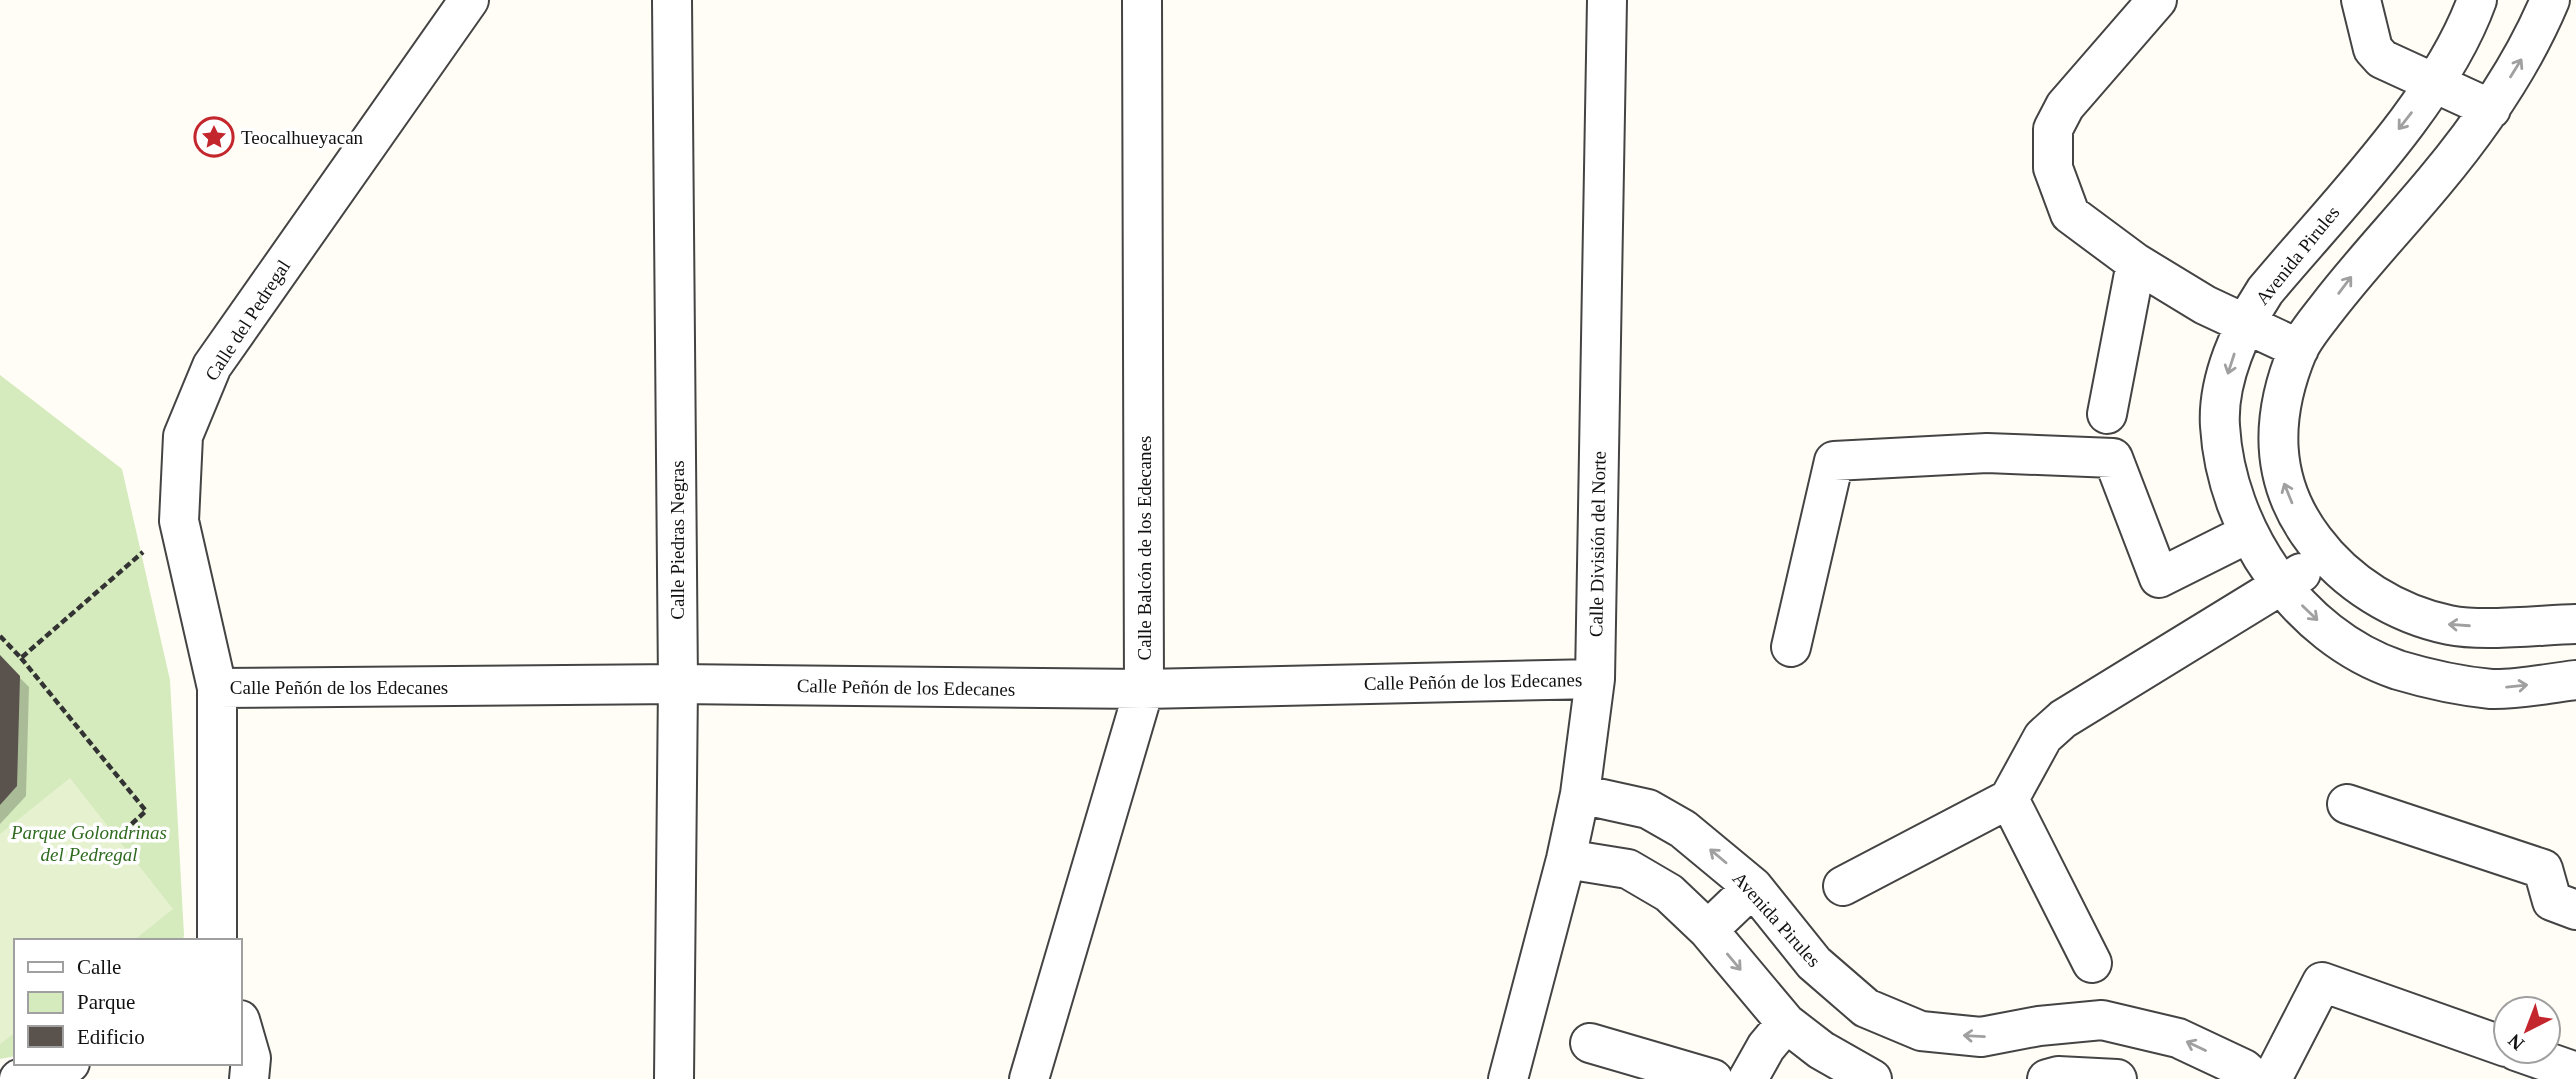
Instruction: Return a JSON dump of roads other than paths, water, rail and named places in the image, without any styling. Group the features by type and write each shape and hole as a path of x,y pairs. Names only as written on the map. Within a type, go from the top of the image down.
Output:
{"street":[{"name":"Calle del Pedregal","path":"217,939 217,688 179,521 183,436 212,366 469,0"},
{"name":"Calle Piedras Negras","path":"672,0 678,684 674,1079"},
{"name":"Calle Balcón de los Edecanes","path":"1029,1079 1144,689 1142,0"},
{"name":"Calle División del Norte","path":"1508,1079 1566,859 1580,794 1595,679 1607,0"},
{"path":"2157,0 2065,106 2053,129 2053,168 2070,214 2136,263 2205,304 2299,349"},
{"path":"2361,0 2373,49 2382,59 2491,109"},
{"name":"Avenida Pirules","path":"2477,0 2466,29 2435,83 2265,291 2245,323 2226,381 2220,424 2229,482 2249,533 2280,584 2321,624 2363,654 2396,669 2438,681 2494,689 2576,680"},
{"path":"2550,0 2532,44 2491,109 2434,182 2354,273 2299,349 2283,401 2276,444 2285,488 2303,526 2328,559 2370,594 2408,612 2451,626 2576,624"},
{"path":"2106,414 2136,263"},
{"path":"1791,647 1834,461 1987,453 2113,458 2159,578 2249,533"},
{"path":"1843,886 2009,799 2043,737 2063,719 2280,584 2328,559"},
{"name":"Calle Peñón de los Edecanes","path":"217,688 678,684 1144,689 1595,679"},
{"name":"Avenida Pirules","path":"1580,794 1648,809 1683,829 1754,887 1814,963 1856,999 1866,1007 1921,1031 1981,1037 2039,1026 2102,1020 2178,1038 2244,1069 2255,1079"},
{"path":"2009,799 2092,963"},
{"path":"2347,804 2543,869 2552,901 2576,910"},
{"path":"1566,859 1629,869 1669,893 1708,930 1786,1023 1821,1050 1872,1079"},
{"path":"1708,930 1754,887"},
{"path":"2272,1079 2322,982 2492,1042"},
{"path":"1748,1079 1766,1046 1786,1023"},
{"path":"242,1027 251,1058 249,1079"},
{"path":"1590,1043 1713,1079"},
{"path":"19,1079 64,1065"},
{"path":"2556,1065 2576,1072"},
{"path":"2047,1079 2058,1076 2117,1079"}],"place":[{"name":"Teocalhueyacan","path":"214,137"}],"park label":[{"name":"Parque Golondrinas del Pedregal","path":"89,843"}]}
